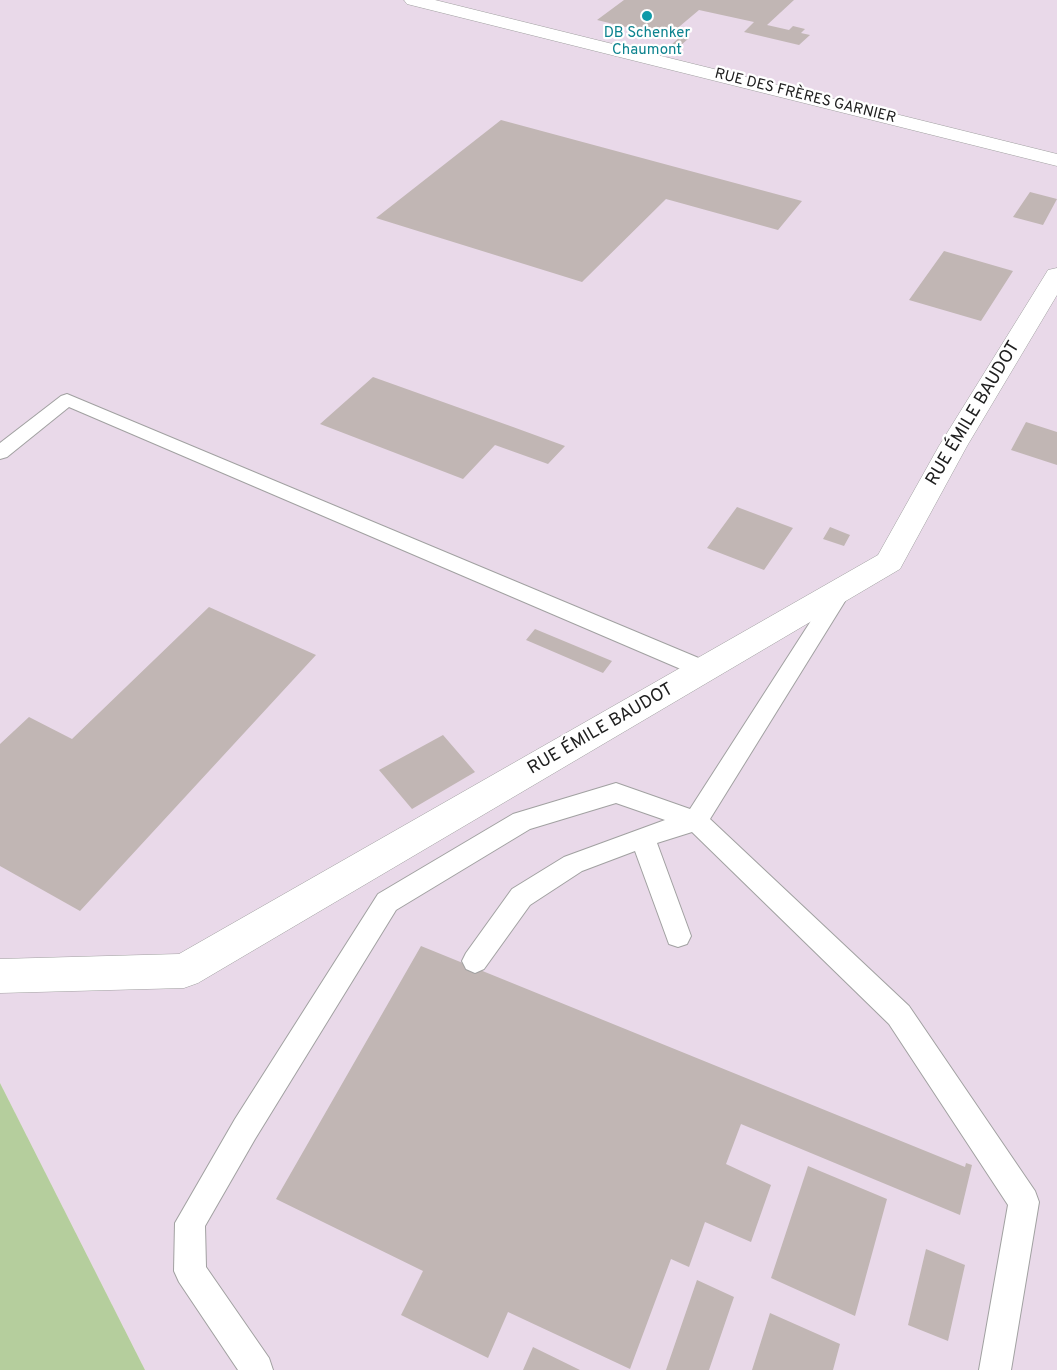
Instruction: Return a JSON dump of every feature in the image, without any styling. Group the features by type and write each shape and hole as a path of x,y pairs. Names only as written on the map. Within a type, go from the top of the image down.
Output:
{"street":[{"name":"RUE DES FRÈRES GARNIER","path":"412,0 1057,160"},
{"name":"RUE ÉMILE BAUDOT","path":"0,976 184,971 889,562 953,446 1057,275"}],"lane":[{"path":"0,453 67,400 705,670"},
{"path":"475,961 521,897 573,864 643,837 696,821 841,590"},
{"path":"257,1370 190,1271 190,1223 245,1129 387,902 522,821 616,793 696,821 899,1015 1024,1202 995,1370"},
{"path":"643,837 678,936"}],"shaded area":[{"path":"0,0 1057,0 1057,1370 145,1370 0,1083"}],"green space":[{"path":"0,1083 145,1370 0,1370"}],"building":[{"path":"624,0 794,0 767,25 789,30 793,26 805,29 801,33 810,35 799,45 744,32 754,22 699,10 667,37 597,20"},
{"path":"681,36 689,38 680,46 671,45"},
{"path":"501,120 802,201 778,230 666,199 582,282 376,218"},
{"path":"1030,192 1057,199 1043,225 1013,217"},
{"path":"944,251 1013,271 981,321 909,300"},
{"path":"373,377 565,446 548,464 495,445 463,479 320,424"},
{"path":"1026,422 1057,432 1057,465 1011,450"},
{"path":"737,507 793,528 764,570 707,548"},
{"path":"830,527 850,535 844,546 823,539"},
{"path":"209,607 316,655 80,911 0,866 0,744 29,717 72,739"},
{"path":"535,629 612,661 603,673 526,640"},
{"path":"443,735 475,772 412,809 379,770"},
{"path":"421,946 965,1167 966,1163 972,1165 960,1215 741,1124 726,1164 771,1185 751,1242 705,1222 689,1267 671,1259 630,1369 508,1312 488,1358 401,1315 423,1271 276,1199"},
{"path":"808,1166 887,1199 855,1316 771,1278"},
{"path":"926,1249 965,1265 948,1341 908,1325"},
{"path":"697,1280 734,1297 709,1370 666,1370"},
{"path":"770,1313 840,1344 833,1370 752,1370"},
{"path":"533,1347 580,1370 523,1370"}],"place":[{"name":"DB Schenker Chaumont","path":"647,16"}]}
